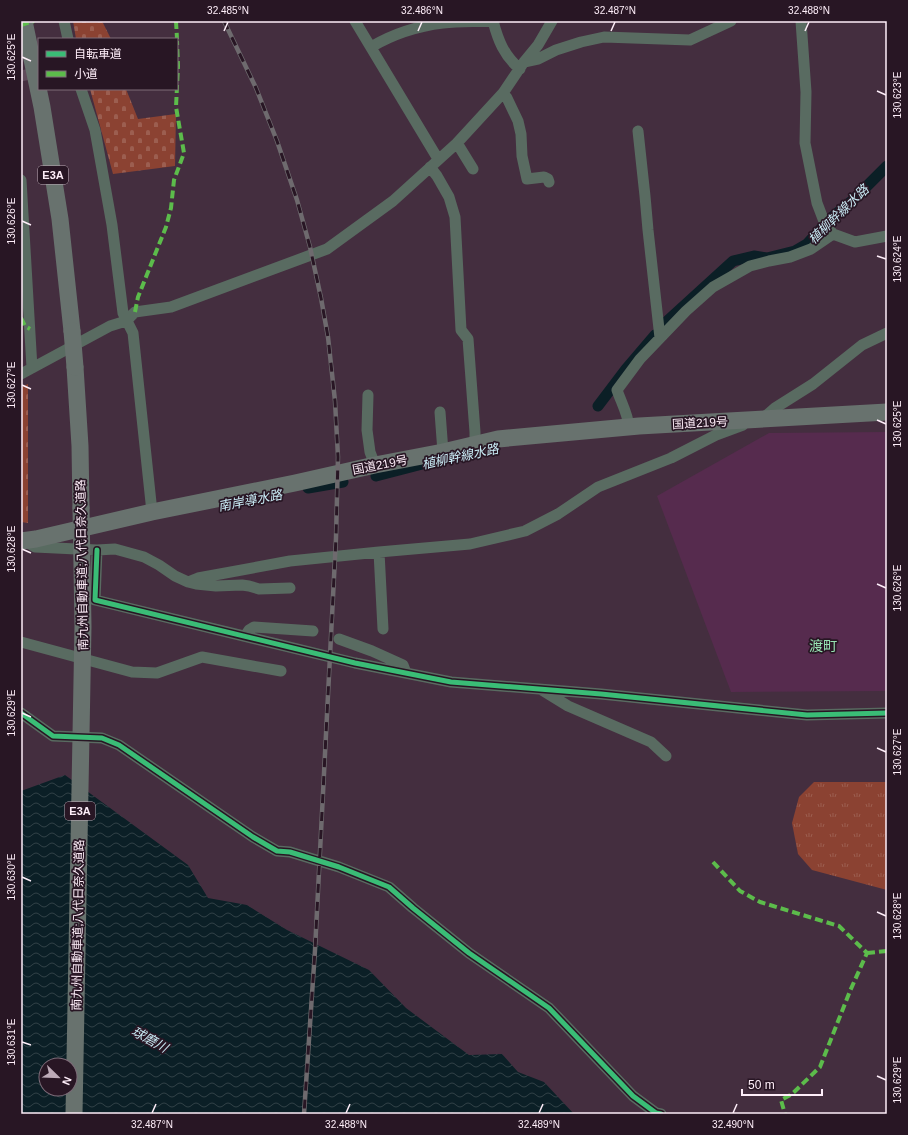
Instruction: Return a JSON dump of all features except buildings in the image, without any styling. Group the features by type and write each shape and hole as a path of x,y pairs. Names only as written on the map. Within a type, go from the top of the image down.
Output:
{"highway":[{"name":"南九州自動車道;八代日奈久道路","path":"24,21 38,88"},
{"name":"南九州自動車道;八代日奈久道路","path":"38,90 60,219 72,331 80,446 83,626 74,1114"},
{"name":"国道219号","path":"22,540 36,539 152,512 443,452 498,439 630,427 887,412"}],"street":[{"path":"64,21 68,38"},
{"path":"355,21 371,47 434,163 449,197 454,217 461,330 468,339 475,445"},
{"path":"371,47 386,39 419,27 445,23 493,21 500,44 506,55 513,64 522,65 538,60 556,50 604,37 690,40 730,21"},
{"path":"21,374 110,326 126,321 136,312 171,307 327,249 392,201 457,143 503,93 538,45 552,21"},
{"path":"801,21 806,92 805,143 817,203 825,224 834,234 855,242 887,236"},
{"path":"81,90 95,130 112,225 123,312 133,333 152,512"},
{"path":"503,93 518,121 521,134 522,156 527,179 544,177 548,179 549,182"},
{"path":"638,131 660,338"},
{"path":"457,143 473,168"},
{"path":"21,180 32,368"},
{"path":"630,427 618,390 640,359 686,311 713,287 750,266 790,257 811,249 834,234"},
{"path":"188,582 198,578 290,561 470,544 525,531 558,514 598,487 671,458 721,433 761,420 775,408 813,384 862,345 887,333"},
{"path":"368,395 367,430 370,452 375,465"},
{"path":"440,412 443,452"},
{"path":"22,540 35,547 97,550 115,549 144,557 175,576 188,582 216,586 242,585 259,589 290,588"},
{"path":"97,550 95,600 356,663 451,682 601,694 807,714 887,714"},
{"path":"379,552 383,629"},
{"path":"245,636 249,630 254,627 313,631"},
{"path":"340,639 403,665 406,673"},
{"path":"21,642 132,672 157,673 202,657 281,671"},
{"path":"540,689 568,706 651,742 666,756"},
{"path":"21,713 53,736 102,738 119,745 253,837 277,851 290,852 339,867 389,887 469,953 549,1008 633,1096 656,1113 661,1114"}],"shaded area":[{"path":"887,432 887,691 731,692 657,496 769,433"}],"green space":[{"path":"73,21 102,21 110,38 76,38"},
{"path":"90,90 126,90 138,119 176,114 175,166 113,174"},
{"path":"28,384 28,523 21,522 21,387"},
{"path":"814,782 887,782 887,890 812,870 798,854 792,823 799,797"}],"water":[{"name":"球磨川","path":"65,775 188,865 208,898 247,905 287,930 369,970 406,1008 469,1055 502,1054 518,1072 544,1082 574,1114 21,1114 21,791"}],"waterway":[{"name":"植柳幹線水路","path":"665,323 733,261 754,256 767,258 795,251 807,244 830,219 853,200 887,166"},
{"name":"植柳幹線水路","path":"598,406 626,369 655,335"},
{"name":"南岸導水路","path":"376,476 430,462"},
{"name":"南岸導水路","path":"308,488 343,482"}],"tunnel":[{"path":"21,76 38,72"}],"railway":[{"path":"224,21 256,88 277,141 297,200 310,247 321,298 328,337 335,401 338,457 336,538 315,950 304,1114"}],"marked path":[{"path":"21,25 34,21"},
{"path":"176,21 177,38"},
{"path":"135,312 138,297 166,227 171,208 174,180 184,153 176,107 177,90"},
{"path":"21,318 25,326 30,329"},
{"path":"713,862 740,891 760,902 839,926 867,953 850,991 820,1067 792,1094 781,1100 785,1114"},
{"path":"867,953 887,951"}],"cycle path":[{"path":"97,550 95,600 355,663 451,682 601,694 807,715 887,713"},
{"path":"21,713 53,736 102,738 119,745 253,837 277,851 290,852 339,867 389,887 469,953 549,1008 633,1096 656,1113 661,1114"}],"district":[{"name":"渡町","path":"823,646"}]}
